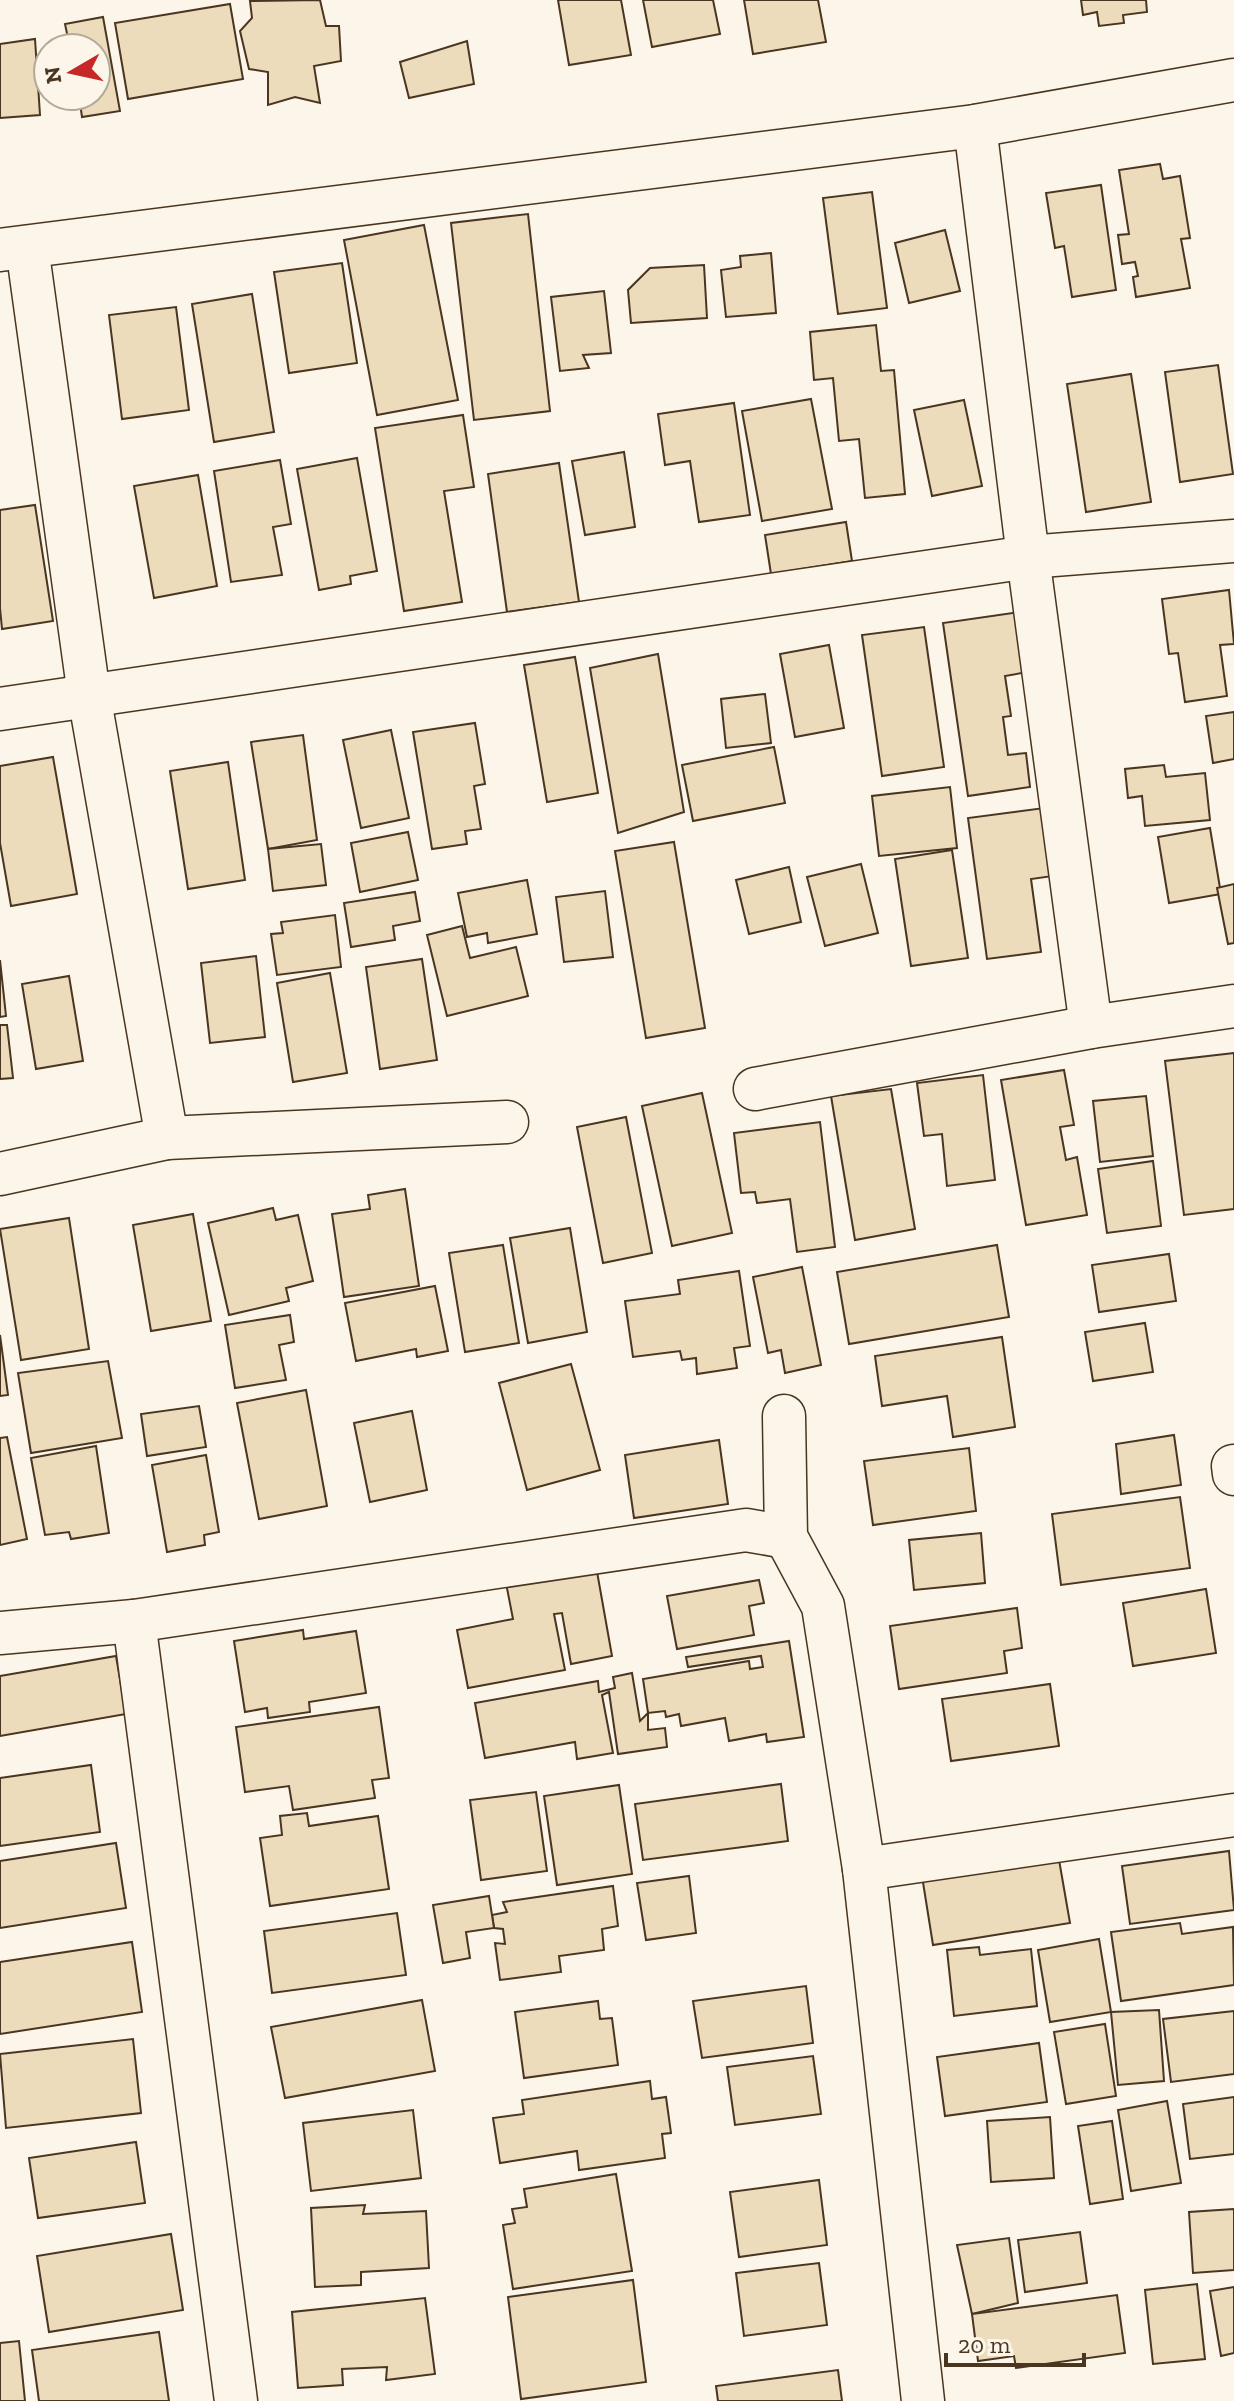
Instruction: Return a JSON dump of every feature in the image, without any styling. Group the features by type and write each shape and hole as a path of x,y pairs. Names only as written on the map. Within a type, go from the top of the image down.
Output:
{"street":[{"path":"167,1138 13,248 975,126 1234,80"},
{"path":"975,126 1028,557 1091,1027"},
{"path":"0,709 1028,557 1234,541"},
{"path":"755,1089 1091,1027 1234,1006"},
{"path":"0,1174 167,1138 507,1122"},
{"path":"784,1416 786,1537 823,1606 864,1869 923,2401"},
{"path":"0,1633 134,1621 746,1530 786,1537"},
{"path":"134,1621 236,2401"},
{"path":"864,1869 1234,1815"}],"building":[{"path":"320,0 326,26 339,26 341,61 314,66 320,103 295,97 268,105 268,72 249,69 240,31 252,18 250,1"},
{"path":"558,0 621,0 631,55 569,65"},
{"path":"643,0 713,0 720,34 652,47"},
{"path":"744,0 818,0 826,42 753,54"},
{"path":"1081,0 1146,0 1147,12 1123,15 1124,23 1099,26 1097,12 1083,15"},
{"path":"230,4 243,79 128,99 115,23"},
{"path":"103,17 106,32 67,32 65,24"},
{"path":"32,39 32,112 40,112 40,115 0,118 0,44"},
{"path":"467,41 474,84 409,98 400,62"},
{"path":"112,67 120,111 82,117 81,112 112,112"},
{"path":"1160,164 1163,179 1180,176 1190,238 1181,239 1190,288 1136,297 1133,277 1138,276 1135,262 1122,264 1118,235 1129,234 1119,170"},
{"path":"1101,185 1116,290 1072,297 1064,246 1055,248 1046,193"},
{"path":"872,192 887,308 838,314 823,198"},
{"path":"528,214 550,411 474,420 451,223"},
{"path":"424,225 458,400 377,415 344,240"},
{"path":"945,230 960,291 909,303 895,243"},
{"path":"771,253 776,313 726,317 721,270 741,267 740,256"},
{"path":"342,263 357,363 289,373 274,272"},
{"path":"704,265 707,318 631,323 628,290 650,268"},
{"path":"604,291 611,353 583,355 589,368 560,371 551,297"},
{"path":"252,294 274,432 214,442 192,304"},
{"path":"176,307 189,410 122,419 109,315"},
{"path":"876,325 881,371 894,370 905,494 865,498 859,439 839,441 833,378 814,380 810,332"},
{"path":"1218,365 1233,474 1180,482 1165,372"},
{"path":"1131,374 1151,502 1086,512 1067,384"},
{"path":"811,399 832,509 762,521 742,411"},
{"path":"964,400 982,486 932,496 914,410"},
{"path":"734,403 750,515 699,522 690,461 665,465 658,414"},
{"path":"463,415 474,487 444,491 462,602 404,611 375,428"},
{"path":"624,452 635,527 585,535 572,461"},
{"path":"357,458 377,571 350,576 351,584 319,590 297,469"},
{"path":"280,460 291,524 273,527 282,575 231,582 214,471"},
{"path":"559,463 579,602 507,612 488,474"},
{"path":"198,475 217,586 154,598 134,486"},
{"path":"35,505 53,621 2,629 0,510"},
{"path":"846,522 852,561 771,574 765,535"},
{"path":"1229,590 1234,644 1220,645 1227,696 1185,702 1178,653 1169,654 1162,599"},
{"path":"1019,612 1028,672 1005,676 1011,716 1003,717 1008,755 1026,753 1030,787 968,796 943,623"},
{"path":"924,627 944,767 882,776 862,635"},
{"path":"829,645 844,728 795,737 780,654"},
{"path":"658,654 684,812 618,833 590,668"},
{"path":"575,657 598,793 547,802 524,665"},
{"path":"765,694 771,743 726,748 721,699"},
{"path":"1234,712 1234,759 1213,763 1206,716"},
{"path":"475,723 485,784 474,786 481,829 465,831 467,844 432,849 413,732"},
{"path":"391,730 409,818 361,828 343,740"},
{"path":"303,735 317,840 268,849 251,742"},
{"path":"774,747 785,803 693,821 682,765"},
{"path":"53,757 77,894 11,906 0,843 0,766"},
{"path":"228,762 245,880 188,889 170,771"},
{"path":"1164,765 1166,777 1205,773 1210,820 1145,826 1142,796 1128,798 1125,769"},
{"path":"950,787 957,848 879,856 872,796"},
{"path":"1044,808 1053,876 1031,879 1041,952 987,959 968,818"},
{"path":"1210,828 1221,894 1169,903 1158,837"},
{"path":"408,832 418,880 360,892 351,843"},
{"path":"674,842 705,1028 646,1038 615,851"},
{"path":"321,844 326,885 273,891 268,849"},
{"path":"952,850 968,958 911,966 895,859"},
{"path":"861,864 878,933 825,946 807,877"},
{"path":"789,867 801,922 749,934 736,880"},
{"path":"527,880 537,934 488,943 487,933 467,937 458,893"},
{"path":"1234,884 1234,943 1228,944 1217,888"},
{"path":"605,891 613,957 564,962 556,897"},
{"path":"415,892 420,921 393,926 395,940 351,947 344,903"},
{"path":"335,915 341,967 277,975 271,934 283,933 281,922"},
{"path":"462,926 470,958 516,947 528,996 447,1016 427,935"},
{"path":"256,956 265,1037 210,1043 201,963"},
{"path":"422,959 437,1060 380,1069 366,967"},
{"path":"0,960 6,1016 0,1017"},
{"path":"330,973 347,1073 293,1082 277,983"},
{"path":"69,976 83,1061 36,1069 22,984"},
{"path":"0,1025 7,1025 13,1078 0,1079"},
{"path":"1234,1053 1234,1209 1184,1215 1165,1061"},
{"path":"1064,1070 1074,1125 1060,1127 1066,1160 1077,1157 1087,1215 1026,1225 1001,1080"},
{"path":"983,1075 995,1180 947,1186 942,1134 924,1136 917,1083"},
{"path":"891,1089 915,1229 855,1240 831,1096"},
{"path":"702,1093 732,1233 672,1246 642,1106"},
{"path":"1146,1096 1153,1156 1100,1162 1093,1101"},
{"path":"626,1117 652,1253 603,1263 577,1127"},
{"path":"820,1122 835,1247 797,1252 790,1199 757,1203 755,1192 741,1193 734,1133"},
{"path":"1153,1161 1161,1226 1107,1233 1098,1169"},
{"path":"405,1189 419,1286 344,1297 332,1214 370,1209 368,1195"},
{"path":"273,1208 276,1220 298,1215 313,1281 286,1288 289,1301 229,1315 208,1223"},
{"path":"193,1214 211,1321 151,1331 133,1225"},
{"path":"69,1218 89,1349 21,1360 0,1229"},
{"path":"570,1228 587,1332 528,1343 510,1238"},
{"path":"503,1245 519,1343 465,1352 449,1253"},
{"path":"997,1245 1009,1317 849,1344 837,1272"},
{"path":"1169,1254 1176,1301 1099,1312 1092,1265"},
{"path":"802,1267 821,1365 785,1373 781,1350 768,1353 753,1277"},
{"path":"739,1271 750,1346 734,1348 737,1368 697,1374 696,1358 682,1360 680,1351 633,1357 625,1301 680,1294 678,1280"},
{"path":"435,1286 448,1351 417,1357 416,1349 356,1361 345,1303"},
{"path":"290,1315 294,1342 279,1345 286,1380 235,1388 225,1325"},
{"path":"1145,1323 1153,1372 1093,1381 1085,1332"},
{"path":"0,1335 8,1395 0,1396"},
{"path":"1002,1337 1015,1427 953,1437 947,1396 882,1406 875,1356"},
{"path":"108,1361 122,1438 31,1453 18,1373"},
{"path":"571,1364 600,1470 527,1490 499,1383"},
{"path":"306,1390 327,1506 259,1519 237,1403"},
{"path":"199,1406 206,1447 147,1456 141,1414"},
{"path":"412,1411 427,1490 370,1502 354,1423"},
{"path":"1174,1435 1181,1485 1121,1494 1116,1444"},
{"path":"7,1437 27,1539 0,1545 0,1438"},
{"path":"719,1440 728,1504 634,1518 625,1455"},
{"path":"96,1446 109,1533 71,1539 69,1532 45,1535 31,1458"},
{"path":"969,1448 976,1511 873,1525 864,1461"},
{"path":"206,1455 219,1532 204,1535 205,1545 167,1552 152,1465"},
{"path":"1180,1497 1190,1568 1061,1585 1052,1514"},
{"path":"981,1533 985,1583 914,1590 909,1540"},
{"path":"596,1566 612,1656 571,1664 562,1613 554,1614 565,1670 468,1688 457,1630 513,1619 506,1583"},
{"path":"759,1580 764,1603 749,1606 754,1635 677,1649 667,1596"},
{"path":"1206,1589 1216,1653 1133,1666 1123,1603"},
{"path":"1017,1608 1022,1648 1004,1651 1007,1673 899,1689 890,1626"},
{"path":"303,1630 304,1639 356,1631 366,1693 309,1702 310,1712 268,1718 267,1708 245,1712 234,1641"},
{"path":"789,1641 804,1737 767,1742 766,1734 729,1741 725,1718 681,1726 679,1714 666,1717 665,1711 648,1713 643,1679 749,1661 750,1669 763,1667 761,1656 688,1667 686,1657"},
{"path":"116,1656 126,1714 0,1736 0,1676"},
{"path":"632,1673 640,1721 648,1713 648,1730 665,1728 667,1747 618,1754 609,1692 602,1695 613,1753 577,1759 575,1742 485,1758 475,1703 598,1681 599,1692 615,1688 613,1677"},
{"path":"1050,1684 1059,1746 951,1761 942,1699"},
{"path":"379,1707 389,1778 372,1780 375,1798 293,1810 289,1786 245,1792 236,1727"},
{"path":"91,1765 100,1832 0,1846 0,1778"},
{"path":"781,1784 788,1841 643,1860 635,1804"},
{"path":"619,1785 632,1874 557,1885 544,1796"},
{"path":"536,1792 547,1871 481,1880 470,1800"},
{"path":"307,1813 309,1826 378,1816 389,1889 270,1906 260,1838 282,1835 280,1816"},
{"path":"116,1843 126,1908 0,1928 0,1861"},
{"path":"1229,1851 1234,1910 1130,1924 1122,1866"},
{"path":"1058,1854 1070,1923 933,1945 922,1876"},
{"path":"689,1876 696,1933 646,1940 637,1883"},
{"path":"613,1886 618,1926 602,1929 604,1950 559,1956 561,1972 500,1980 495,1943 505,1944 503,1929 494,1928 492,1915 507,1912 503,1902"},
{"path":"489,1896 494,1928 466,1932 470,1958 443,1963 433,1905"},
{"path":"397,1913 406,1975 272,1993 264,1931"},
{"path":"1180,1923 1182,1934 1233,1927 1234,1985 1121,2001 1111,1932"},
{"path":"1099,1939 1111,2012 1050,2022 1038,1950"},
{"path":"132,1942 142,2012 0,2034 0,1962"},
{"path":"979,1947 980,1955 1031,1949 1037,2006 954,2016 947,1950"},
{"path":"806,1986 813,2043 702,2058 693,2001"},
{"path":"422,2000 435,2071 285,2098 271,2027"},
{"path":"598,2001 600,2019 612,2018 618,2065 524,2078 515,2012"},
{"path":"1159,2010 1164,2081 1118,2085 1111,2012"},
{"path":"1234,2011 1234,2074 1171,2082 1163,2019"},
{"path":"1105,2024 1116,2096 1066,2104 1054,2032"},
{"path":"133,2039 141,2113 6,2128 0,2054"},
{"path":"1039,2043 1047,2102 945,2116 937,2057"},
{"path":"813,2056 821,2114 735,2125 727,2067"},
{"path":"650,2081 652,2099 666,2097 671,2133 662,2134 665,2158 579,2170 577,2151 500,2163 493,2118 524,2114 522,2100"},
{"path":"1234,2097 1234,2154 1190,2159 1183,2104"},
{"path":"1167,2101 1181,2183 1131,2191 1118,2110"},
{"path":"413,2110 421,2178 311,2191 303,2123"},
{"path":"1050,2117 1054,2178 991,2182 987,2121"},
{"path":"1112,2121 1123,2199 1090,2204 1078,2126"},
{"path":"136,2142 145,2203 38,2218 29,2158"},
{"path":"616,2174 632,2271 513,2289 503,2225 515,2223 512,2209 527,2207 524,2189"},
{"path":"819,2180 827,2245 739,2257 730,2192"},
{"path":"365,2205 363,2214 426,2211 429,2268 361,2272 361,2285 315,2287 311,2208"},
{"path":"1234,2209 1234,2270 1193,2273 1189,2212"},
{"path":"1080,2232 1087,2283 1025,2292 1018,2240"},
{"path":"171,2234 183,2310 49,2332 37,2256"},
{"path":"1009,2238 1018,2303 972,2314 957,2245"},
{"path":"819,2263 827,2325 744,2336 736,2273"},
{"path":"633,2280 646,2382 521,2399 508,2297"},
{"path":"1197,2284 1205,2359 1153,2364 1145,2290"},
{"path":"1234,2287 1234,2353 1221,2356 1210,2291"},
{"path":"1117,2295 1125,2353 1016,2368 1014,2356 978,2361 972,2314"},
{"path":"425,2298 435,2374 386,2380 387,2367 342,2369 343,2385 298,2388 292,2312"},
{"path":"159,2332 169,2401 39,2401 32,2350"},
{"path":"19,2341 25,2401 0,2401 0,2343"},
{"path":"838,2370 842,2401 718,2401 716,2386"}]}
